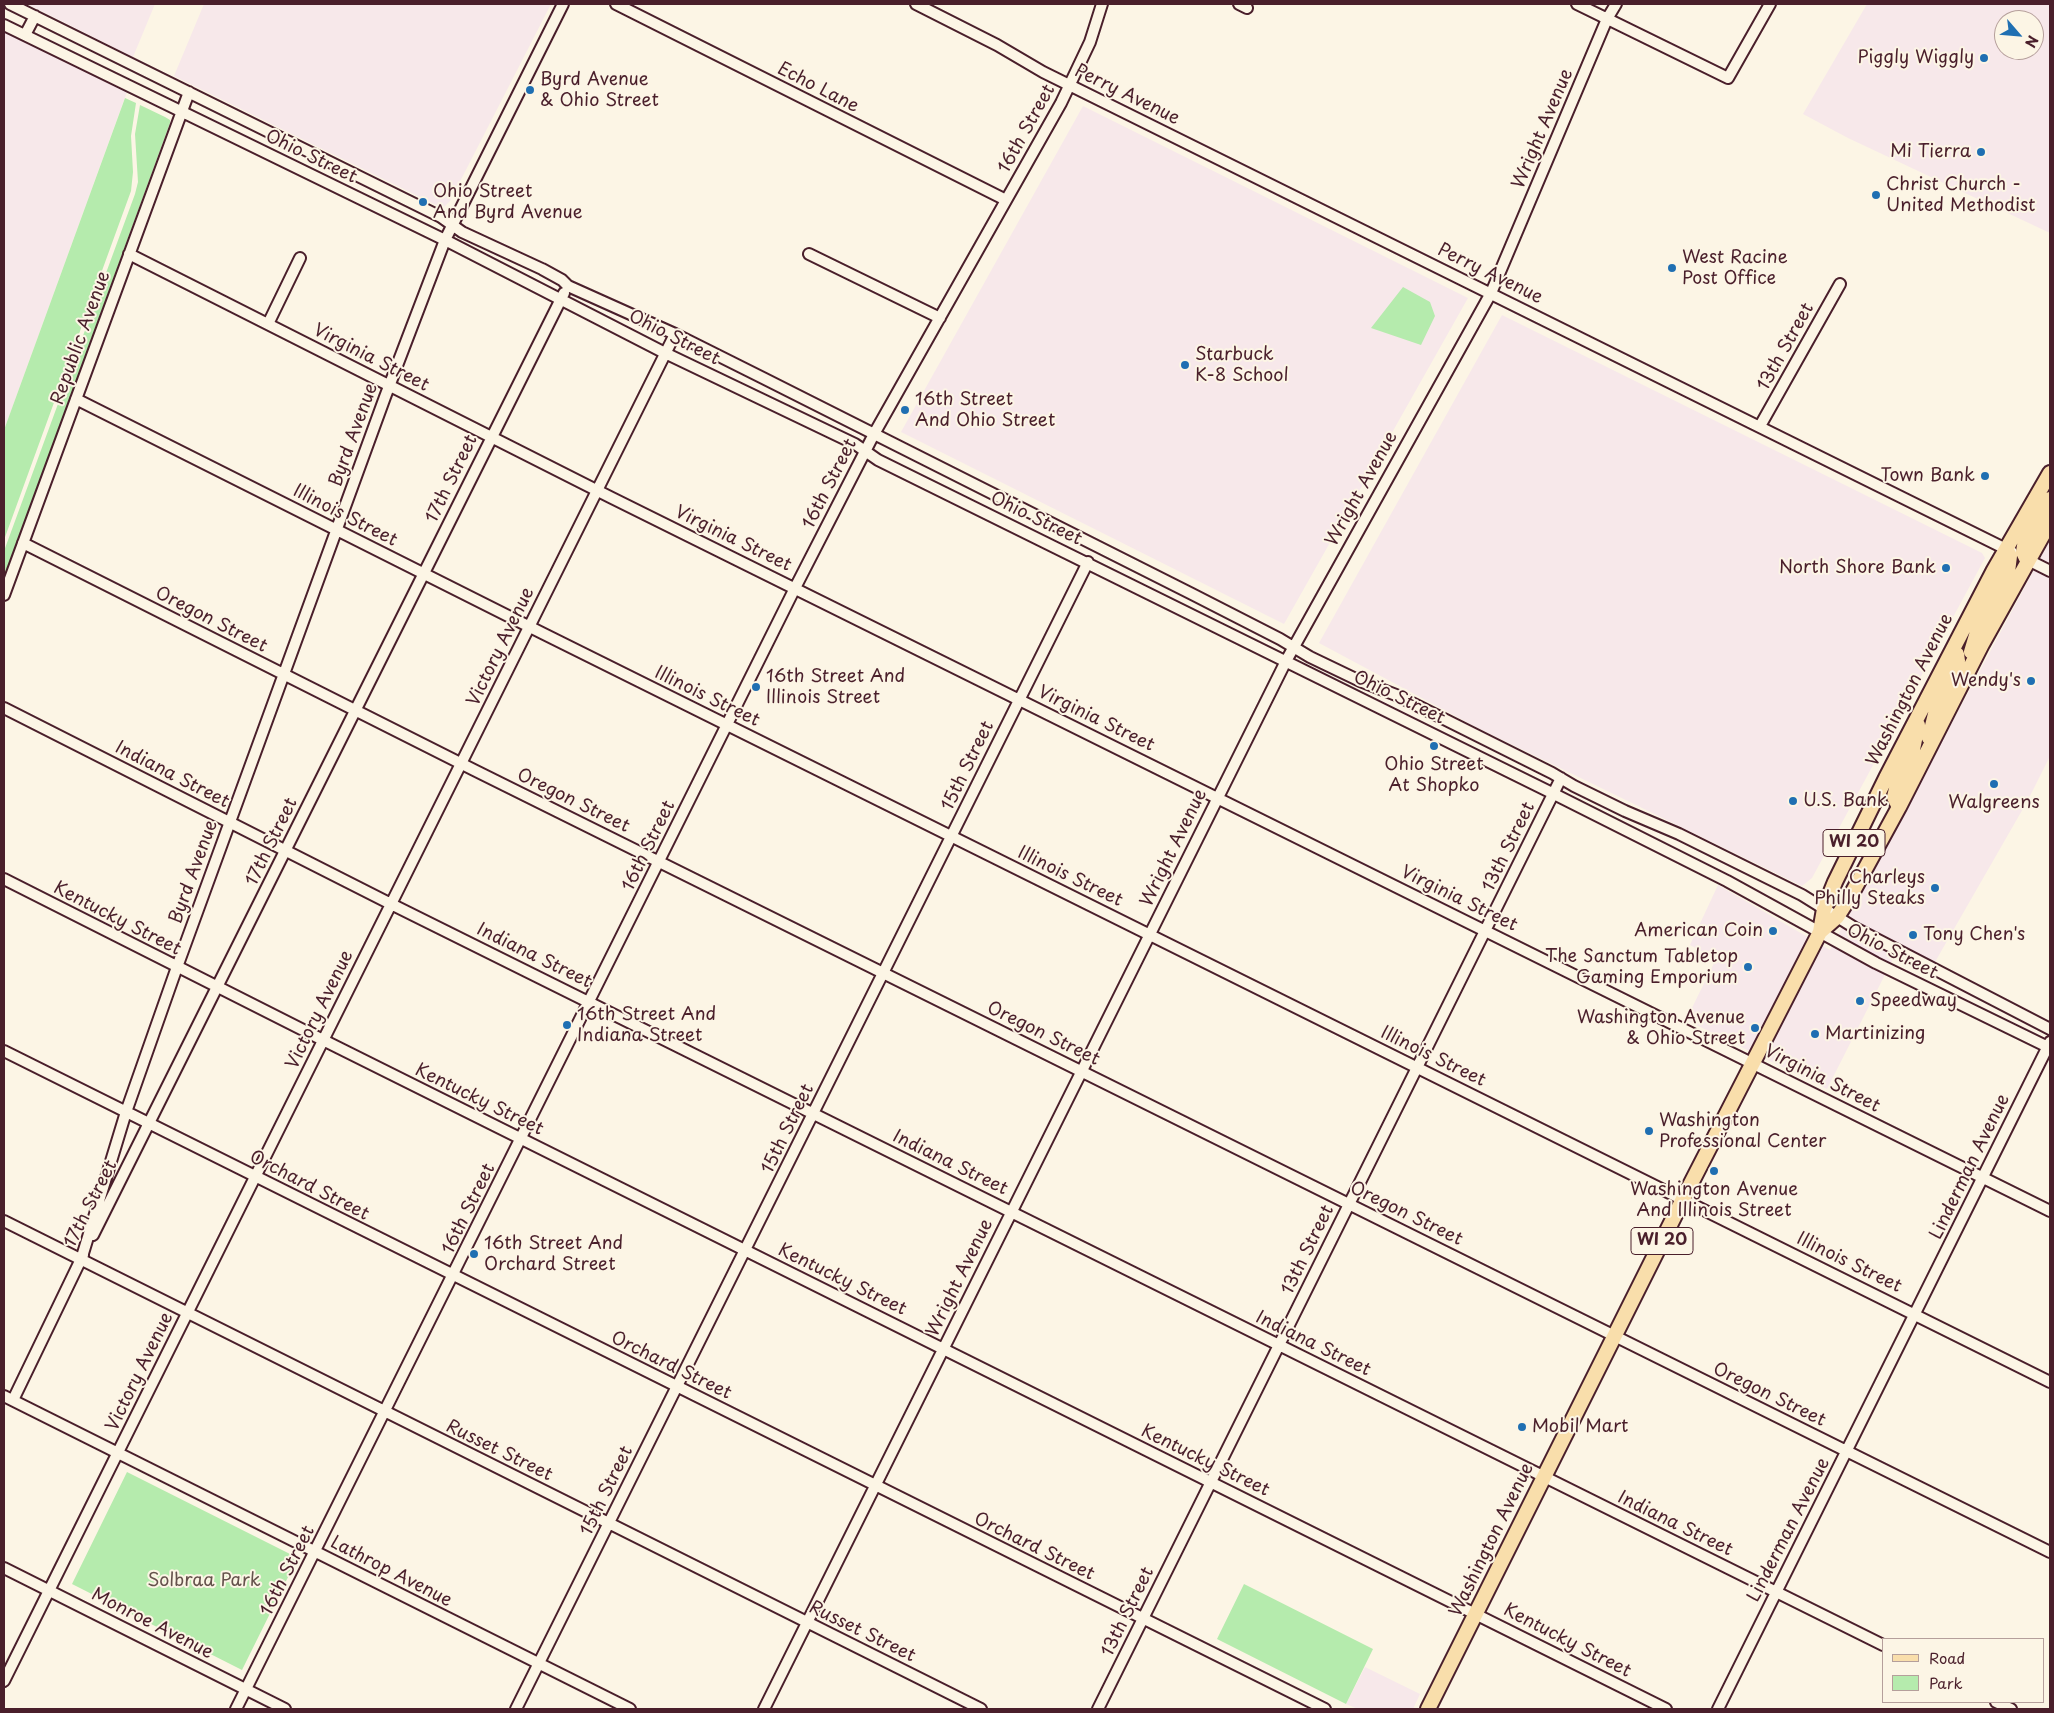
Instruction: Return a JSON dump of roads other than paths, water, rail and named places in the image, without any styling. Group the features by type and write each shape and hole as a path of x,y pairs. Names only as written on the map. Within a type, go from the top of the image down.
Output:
{"main road":[{"name":"Washington Avenue","path":"1428,1709 1683,1199 1820,932 1824,909 1882,787 2006,549 2050,472"},
{"path":"2027,560 2023,552 2024,546 2050,499"},
{"name":"Washington Avenue","path":"1820,932 1837,917 1899,807 2027,560 2050,522"},
{"path":"1970,668 1972,648 1978,632 2008,572 2010,556 2006,549"},
{"path":"1927,753 1932,723 1939,698 1958,661 1958,654 1952,651"},
{"path":"1899,807 1894,797 1911,759 1920,714"}],"street":[{"name":"Ohio Street","path":"10,4 433,213 462,232 542,269 562,280 568,286 675,334 1192,594 1310,657 1360,681 1396,695 1625,811 1679,834 1802,895 1837,917 1928,967 2050,1029"},
{"name":"Byrd Avenue","path":"81,1260 126,1112 177,967 389,386 445,240 563,4"},
{"name":"Echo Lane","path":"616,4 1006,200"},
{"name":"Perry Avenue","path":"916,4 997,45 1043,72 1760,426 2050,572"},
{"name":"16th Street","path":"236,1709 795,588 874,434 1070,85 1090,42 1102,4"},
{"path":"1577,4 1728,78 1770,4"},
{"name":"Wright Avenue","path":"764,1709 1286,661 1490,293 1607,19 1616,4"},
{"path":"25,35 35,16"},
{"name":"Ohio Street","path":"4,24 562,298 665,353 855,444 878,460 1088,562 1727,881 1883,967 2049,1046"},
{"name":"Republic Avenue","path":"4,596 189,92"},
{"name":"Virginia Street","path":"129,254 597,490 2050,1211"},
{"path":"809,254 940,318"},
{"path":"268,324 300,258"},
{"name":"13th Street","path":"1760,426 1840,284"},
{"name":"17th Street","path":"8,1398 150,1124 568,286"},
{"name":"Victory Avenue","path":"4,1681 675,334"},
{"name":"Illinois Street","path":"76,399 529,627 2050,1382"},
{"name":"Oregon Street","path":"23,543 461,764 2050,1552"},
{"name":"15th Street","path":"516,1709 1088,562"},
{"path":"1175,606 1185,601 1192,594"},
{"name":"Indiana Street","path":"4,708 391,904 1882,1645"},
{"name":"13th Street","path":"1098,1709 1561,778"},
{"name":"Kentucky Street","path":"4,879 521,1139 1666,1709"},
{"name":"Linderman Avenue","path":"1718,1709 2049,1046"},
{"name":"Orchard Street","path":"4,1051 1325,1709"},
{"name":"Russet Street","path":"4,1221 385,1413 981,1709"},
{"name":"Lathrop Avenue","path":"8,1398 630,1709"},
{"name":"Monroe Avenue","path":"4,1568 285,1709"},
{"path":"1998,1703 2011,1709"}],"place":[{"name":"Piggly Wiggly","path":"1984,58"},
{"name":"Byrd Avenue & Ohio Street","path":"530,90"},
{"name":"Mi Tierra","path":"1981,152"},
{"name":"Christ Church - United Methodist","path":"1876,195"},
{"name":"Ohio Street And Byrd Avenue","path":"423,202"},
{"name":"West Racine Post Office","path":"1672,268"},
{"name":"Starbuck K-8 School","path":"1185,365"},
{"name":"16th Street And Ohio Street","path":"905,410"},
{"name":"Town Bank","path":"1985,476"},
{"name":"North Shore Bank","path":"1946,568"},
{"name":"Wendy's","path":"2031,681"},
{"name":"16th Street And Illinois Street","path":"756,687"},
{"name":"Ohio Street At Shopko","path":"1434,746"},
{"name":"Walgreens","path":"1994,784"},
{"name":"U.S. Bank","path":"1793,801"},
{"name":"Charleys Philly Steaks","path":"1935,888"},
{"name":"American Coin","path":"1773,931"},
{"name":"Tony Chen's","path":"1913,935"},
{"name":"The Sanctum Tabletop Gaming Emporium","path":"1748,967"},
{"name":"Speedway","path":"1860,1001"},
{"name":"16th Street And Indiana Street","path":"567,1025"},
{"name":"Washington Avenue & Ohio Street","path":"1755,1028"},
{"name":"Martinizing","path":"1815,1034"},
{"name":"Washington Professional Center","path":"1649,1131"},
{"name":"Washington Avenue And Illinois Street","path":"1714,1171"},
{"name":"16th Street And Orchard Street","path":"474,1254"},
{"name":"Mobil Mart","path":"1522,1427"}],"park label":[{"name":"Solbraa Park","path":"204,1581"}]}
